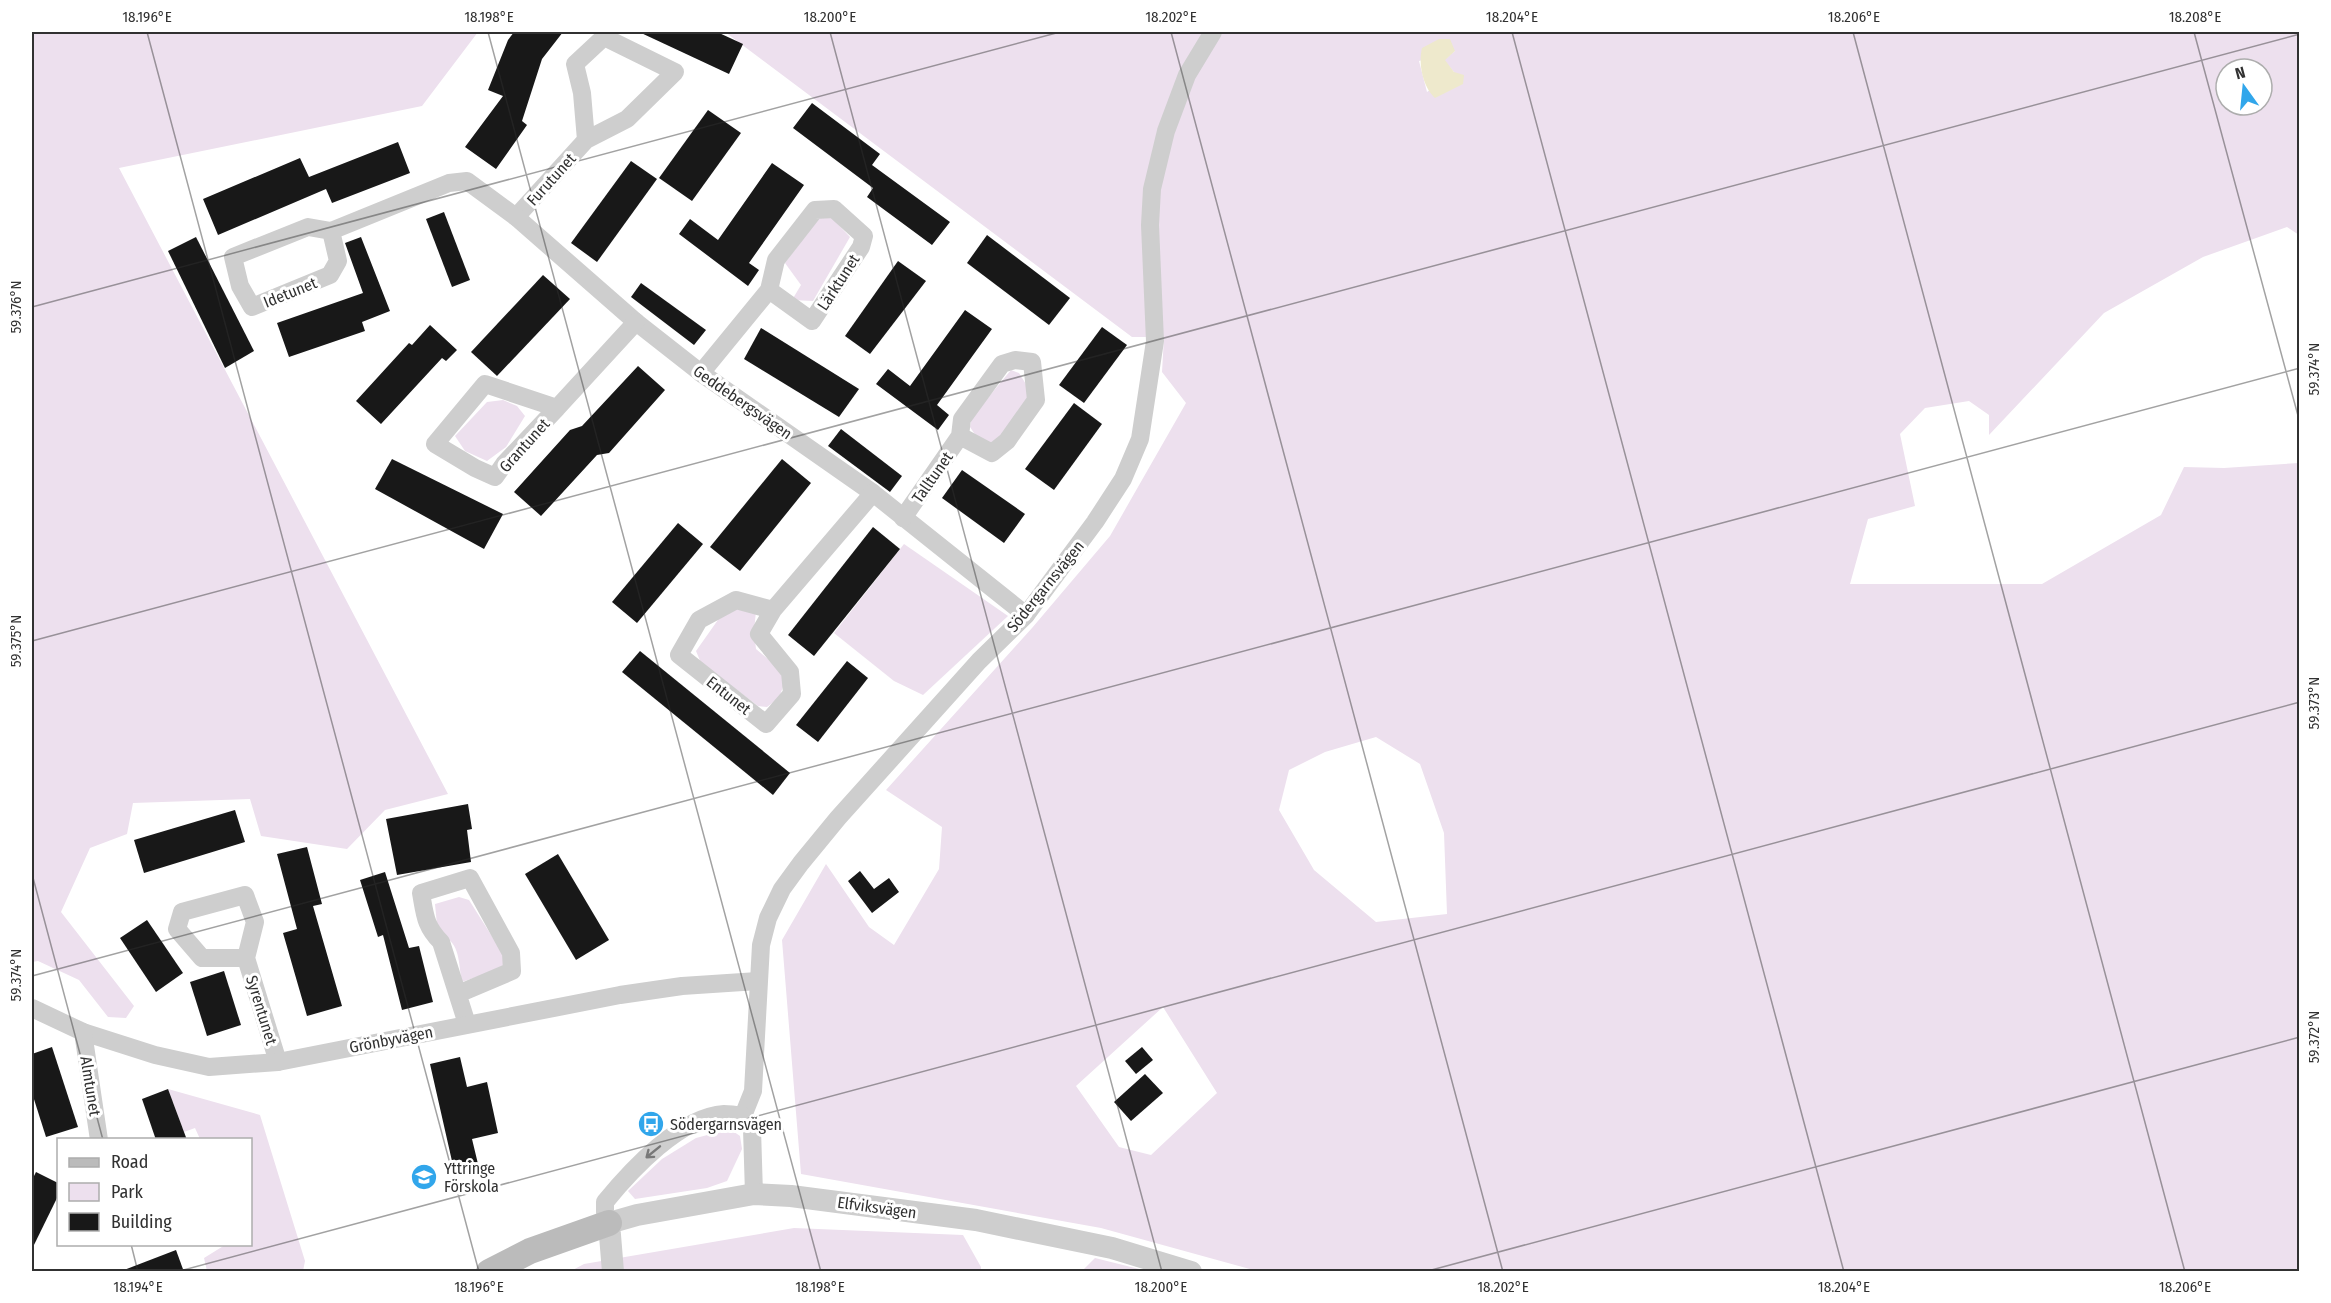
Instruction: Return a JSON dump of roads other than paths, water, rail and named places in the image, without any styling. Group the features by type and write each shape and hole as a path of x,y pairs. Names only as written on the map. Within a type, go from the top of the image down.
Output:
{"main road":[{"path":"489,1272 545,1245 609,1223"}],"street":[{"name":"Södergarnsvägen","path":"743,1116 753,1090 761,945 768,918 782,889 838,818 971,670 1026,615 1095,522 1123,479 1140,439 1155,341 1150,225 1152,189 1166,131 1187,75 1213,32"},
{"name":"Furutunet","path":"516,217 586,140 627,119 675,72 604,37 574,64 582,93 586,140"},
{"name":"Geddebergsvägen","path":"467,181 516,217 636,322 701,373 873,493 1026,615"},
{"name":"Idetunet","path":"331,231 338,261 330,275 252,307 240,286 233,256 308,227 331,231 449,183 467,181"},
{"name":"Lärktunet","path":"701,373 769,290 776,260 815,210 834,208 864,236 861,247 812,321 769,290"},
{"name":"Grantunet","path":"557,408 485,384 435,444 495,477 504,464 557,408 636,322"},
{"name":"Talltunet","path":"903,518 960,436 962,419 1002,364 1015,360 1032,362 1036,400 1007,441 992,453 960,436"},
{"name":"Entunet","path":"773,610 736,600 699,620 679,655 766,724 792,694 790,672 759,634 773,610 873,493"},
{"path":"458,994 512,971 511,953 470,878 421,893 426,922 431,933 441,942 467,1024"},
{"name":"Syrentunet","path":"246,958 202,958 177,929 182,912 245,896 255,922 246,958 278,1062"},
{"name":"Grönbyvägen","path":"32,1008 83,1032 155,1055 209,1067 278,1062 467,1024 682,986 758,981"},
{"name":"Almtunet","path":"83,1032 99,1138"},
{"path":"613,1272 605,1202 645,1157 694,1124 723,1114 743,1116 752,1128 754,1194"},
{"name":"Elfviksvägen","path":"609,1223 637,1215 754,1194 841,1202 976,1220 1112,1248 1191,1272"}],"place":[{"name":"Södergarnsvägen","path":"651,1124"},
{"name":"Yttringe Förskola","path":"424,1177"}]}
